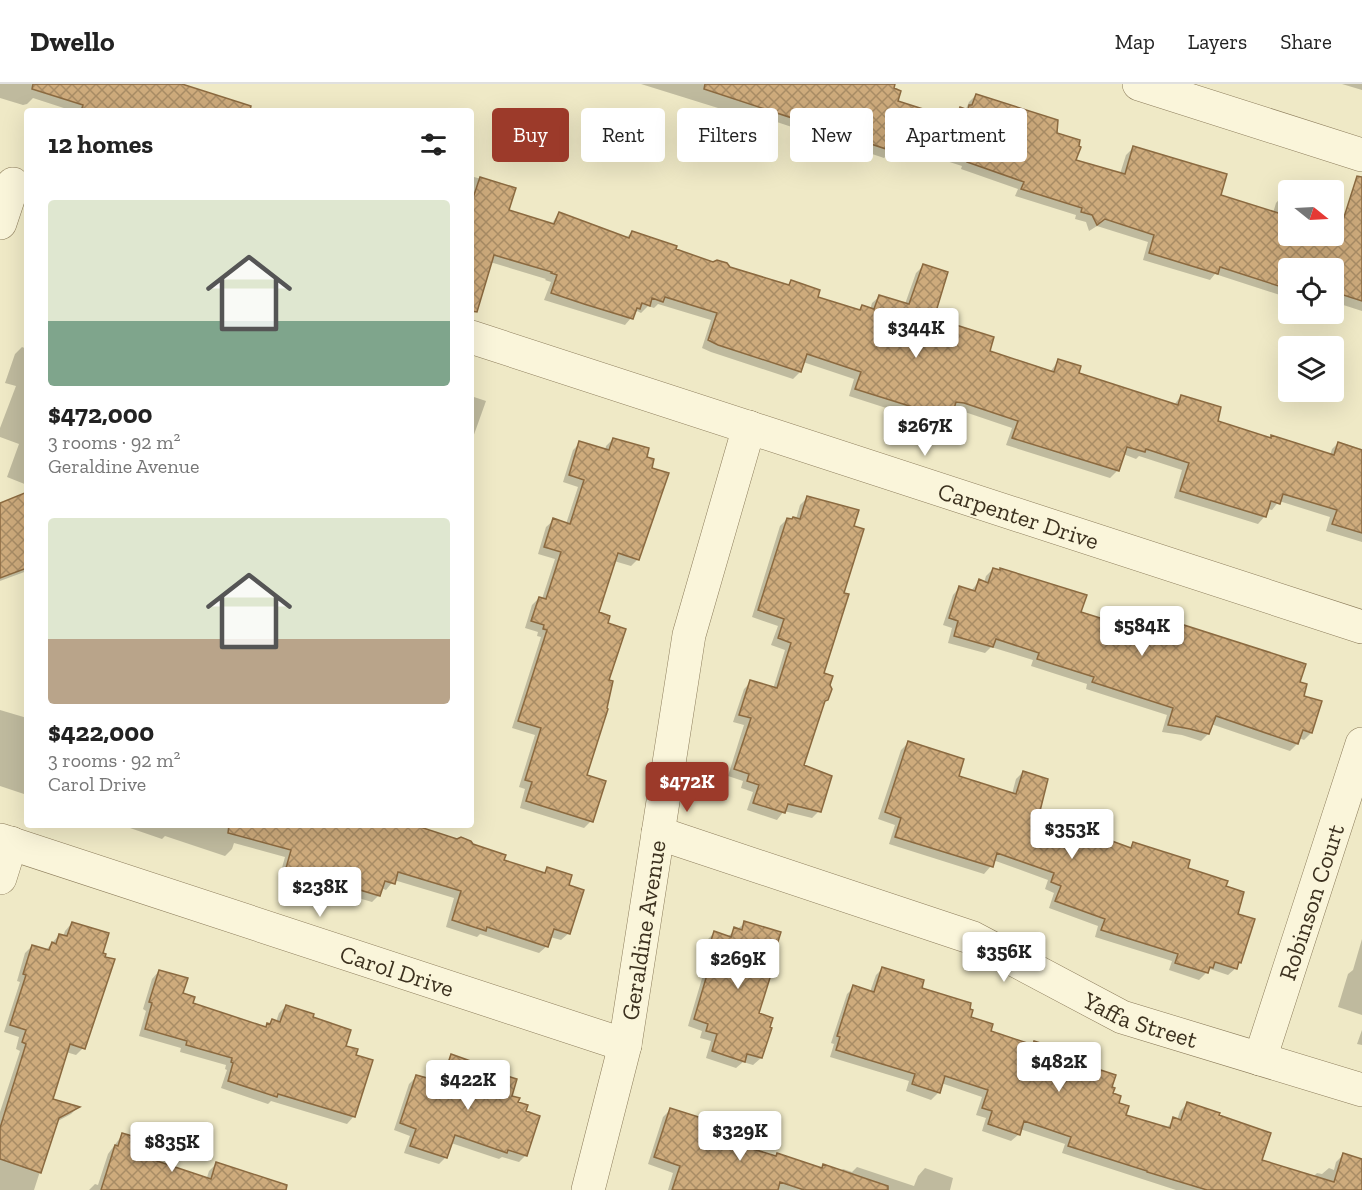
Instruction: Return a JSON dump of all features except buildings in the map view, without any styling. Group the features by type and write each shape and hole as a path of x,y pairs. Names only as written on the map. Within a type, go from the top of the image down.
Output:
{"street":[{"path":"1138,84 1221,96 1362,155"},
{"path":"0,223 13,184"},
{"name":"Carpenter Drive","path":"474,339 1362,627"},
{"name":"Geraldine Avenue","path":"588,1190 625,1045 689,635 749,427"},
{"name":"Robinson Court","path":"1260,1059 1362,744"},
{"name":"Yaffa Street","path":"658,833 973,938 1122,1017 1362,1090"},
{"path":"0,878 6,841"},
{"name":"Carol Drive","path":"6,841 625,1045"}]}
